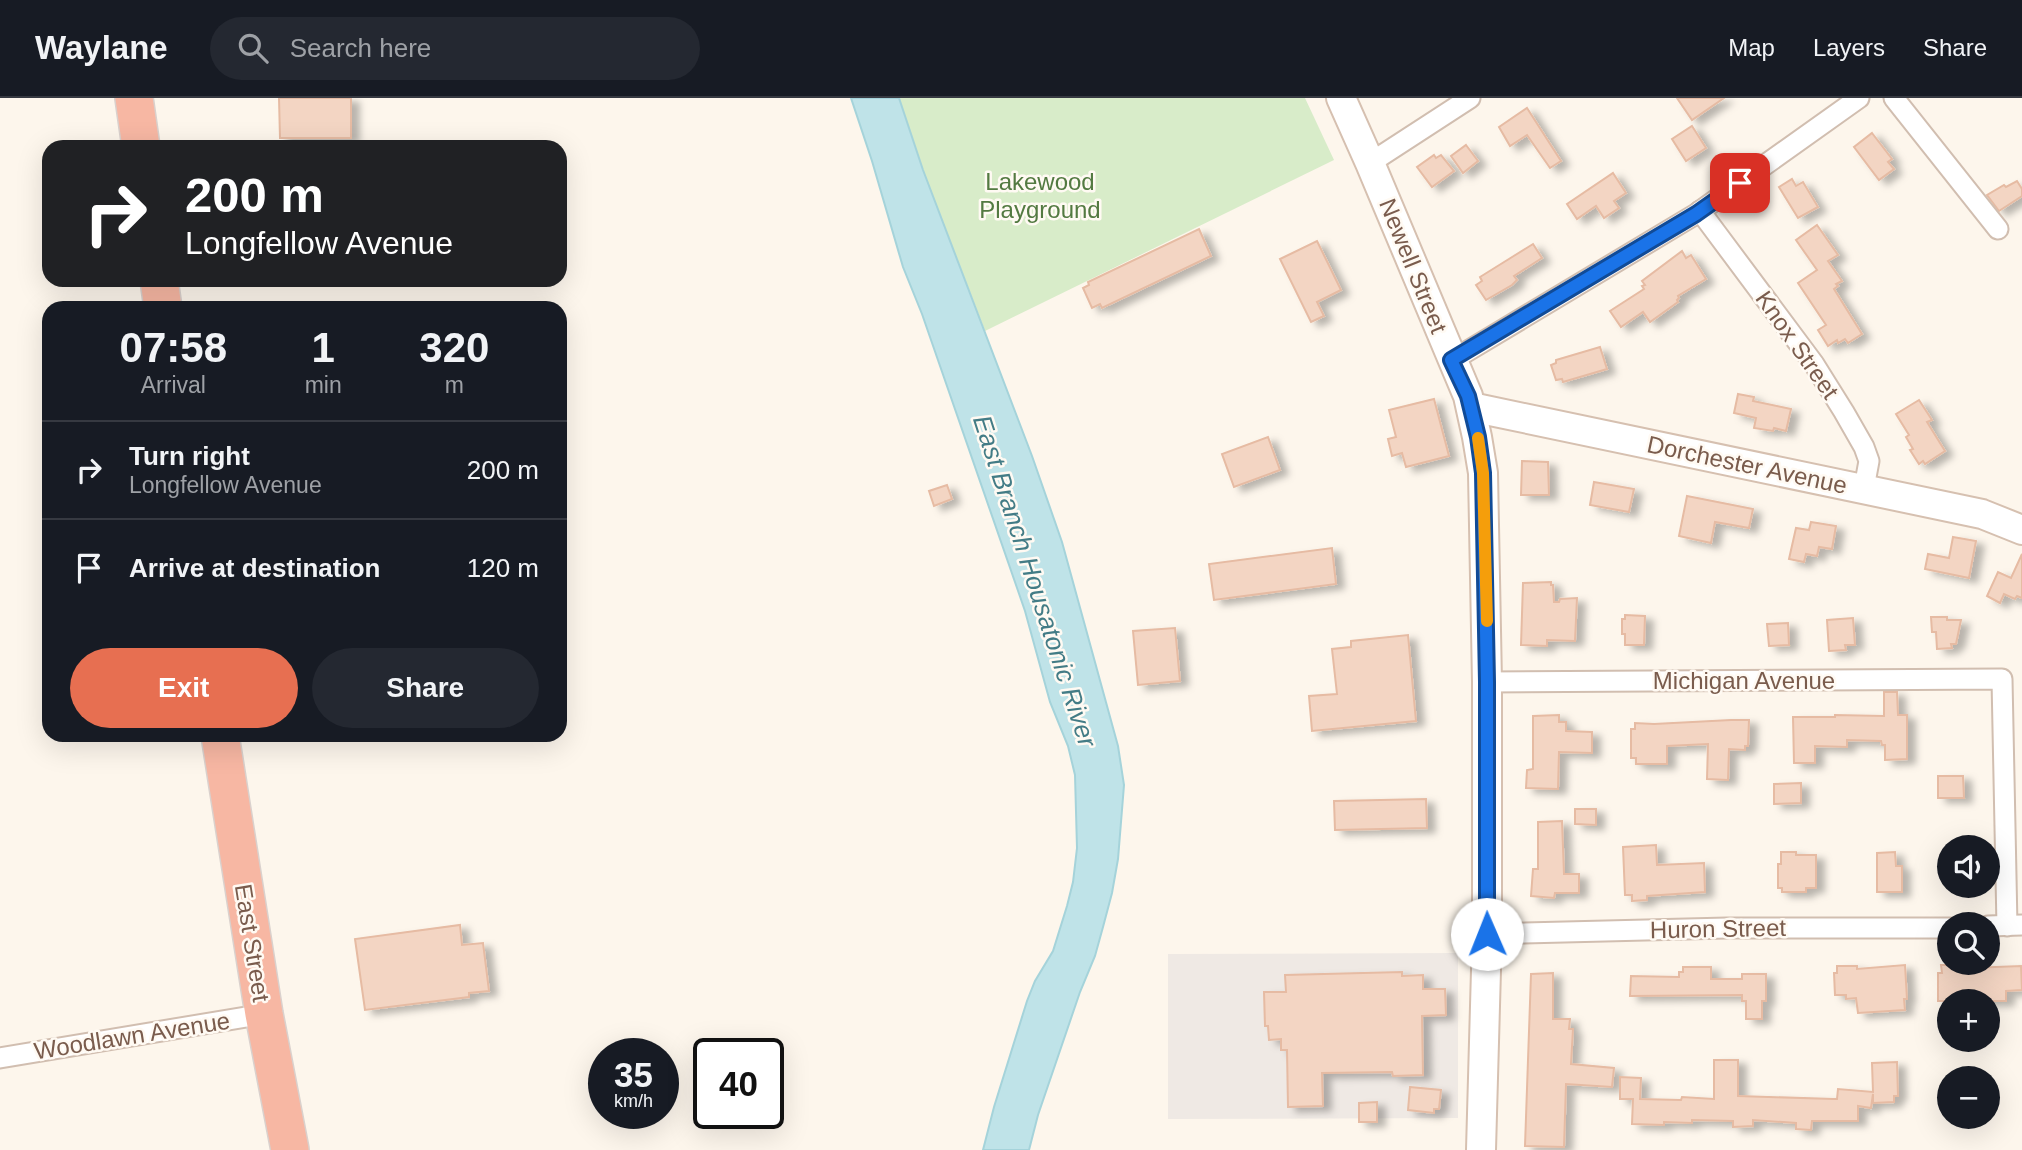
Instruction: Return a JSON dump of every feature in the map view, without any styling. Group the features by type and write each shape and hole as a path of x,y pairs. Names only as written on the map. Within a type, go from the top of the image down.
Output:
{"highway":[{"path":"134,98 141,140"},
{"name":"East Street","path":"221,742 264,1014 290,1150"}],"street":[{"path":"139,98 142,140"},
{"name":"Newell Street","path":"1341,98 1468,396 1483,473 1487,682 1487,934 1481,1150"},
{"path":"1370,163 1470,98"},
{"path":"1451,360 1700,211 1859,98"},
{"path":"1894,98 1998,229"},
{"name":"Knox Street","path":"1700,211 1814,364 1851,423 1869,461 1864,488"},
{"name":"Dorchester Avenue","path":"1471,407 1982,514 2022,530"},
{"name":"Michigan Avenue","path":"1487,682 2001,679 2006,926"},
{"name":"Huron Street","path":"1487,934 1937,928"},
{"name":"Woodlawn Avenue","path":"0,1058 264,1014"}],"shaded area":[{"path":"1458,953 1458,1118 1168,1119 1168,954"}],"green space":[{"name":"Lakewood Playground","path":"899,98 1305,98 1334,160 985,331 923,170"}],"water":[{"name":"East Branch Housatonic River","path":"851,98 899,98 923,170 1062,542 1118,746 1124,785 1118,859 1112,893 1095,956 1038,1115 1029,1150 983,1150 1027,1001 1035,981 1053,951 1073,882 1077,848 1075,775 1068,746 1050,702 1025,611 922,314 903,267"}],"building":[{"path":"279,98 351,98 351,138 280,138"},
{"path":"1677,98 1724,98 1692,120"},
{"path":"1527,108 1561,161 1550,168 1527,135 1510,146 1499,127"},
{"path":"1692,126 1706,148 1686,161 1672,139"},
{"path":"1872,133 1892,159 1888,162 1894,169 1879,180 1854,147"},
{"path":"1466,145 1478,161 1463,173 1451,156"},
{"path":"1434,155 1436,158 1441,155 1454,171 1432,187 1417,167"},
{"path":"1613,173 1626,193 1614,201 1619,208 1604,218 1596,206 1577,219 1567,204"},
{"path":"1792,179 1796,186 1803,182 1818,207 1798,218 1779,187"},
{"path":"2017,181 2022,189 2022,196 1999,211 1987,195"},
{"path":"1817,225 1838,255 1828,261 1842,281 1836,284 1838,286 1834,289 1862,334 1848,343 1845,339 1838,343 1837,340 1828,346 1818,330 1826,325 1798,283 1817,270 1796,240"},
{"path":"1199,229 1211,256 1102,308 1100,304 1092,308 1083,288 1089,285 1088,282"},
{"path":"1317,241 1341,290 1317,302 1324,316 1311,322 1280,259"},
{"path":"1533,244 1542,258 1514,276 1517,280 1512,285 1486,300 1476,285 1482,281 1480,277"},
{"path":"1682,251 1686,258 1691,255 1706,279 1678,296 1678,302 1650,322 1643,312 1621,327 1610,311 1644,289 1642,281"},
{"path":"1600,347 1607,369 1563,382 1562,379 1556,380 1551,365 1556,363 1556,360"},
{"path":"1738,394 1754,397 1753,401 1791,409 1786,431 1754,428 1756,418 1734,413"},
{"path":"1434,399 1449,456 1406,467 1402,453 1392,456 1388,439 1396,437 1389,410"},
{"path":"1919,400 1932,420 1927,422 1945,451 1925,464 1923,461 1919,464 1910,450 1913,449 1906,437 1909,435 1896,414"},
{"path":"1268,437 1280,470 1234,487 1222,454"},
{"path":"1522,461 1548,462 1549,495 1521,495"},
{"path":"1594,482 1634,489 1629,512 1590,505"},
{"path":"947,485 952,499 934,506 929,491"},
{"path":"1687,496 1753,509 1749,528 1715,522 1711,543 1679,536"},
{"path":"1811,522 1836,526 1832,549 1819,547 1817,556 1806,554 1804,562 1789,559 1796,528 1809,530"},
{"path":"1953,537 1976,541 1969,578 1925,569 1928,554 1949,558"},
{"path":"1332,548 1336,584 1214,600 1209,564"},
{"path":"2022,554 2022,598 2017,596 2015,599 2004,594 2000,603 1987,596 1998,572 2011,578"},
{"path":"1551,582 1554,602 1577,598 1575,641 1547,640 1547,646 1521,645 1523,583"},
{"path":"1625,615 1645,616 1644,645 1625,645 1622,619 1625,619"},
{"path":"1931,617 1961,620 1956,644 1951,644 1952,648 1937,649 1936,632 1932,632"},
{"path":"1853,618 1855,645 1845,645 1846,650 1829,651 1827,620"},
{"path":"1788,623 1789,645 1769,646 1767,624"},
{"path":"1175,628 1180,681 1138,685 1133,631"},
{"path":"1408,635 1416,721 1312,731 1309,696 1337,694 1332,649 1351,647 1351,641"},
{"path":"1884,692 1897,692 1898,715 1907,715 1907,759 1885,760 1885,745 1882,745 1881,741 1847,740 1847,747 1815,746 1815,763 1794,763 1793,717 1884,716"},
{"path":"1559,715 1559,722 1566,722 1566,731 1592,732 1592,753 1559,752 1558,789 1526,788 1527,770 1533,769 1533,716"},
{"path":"1749,720 1748,746 1745,746 1745,750 1729,749 1728,780 1707,779 1708,744 1667,746 1667,764 1636,764 1636,758 1631,758 1631,729 1635,729 1635,723"},
{"path":"1938,776 1963,776 1964,798 1938,798"},
{"path":"1801,783 1801,803 1774,804 1774,784"},
{"path":"1426,799 1427,828 1335,830 1334,801"},
{"path":"1575,809 1596,809 1596,825 1575,824"},
{"path":"1562,821 1564,874 1579,874 1579,893 1555,893 1554,898 1531,896 1533,869 1538,869 1538,822"},
{"path":"1656,845 1657,865 1704,863 1705,892 1647,896 1647,900 1632,901 1632,895 1625,895 1623,847"},
{"path":"1781,852 1816,855 1816,888 1806,888 1806,892 1782,892 1782,888 1778,888"},
{"path":"1895,852 1896,866 1902,866 1902,892 1877,892 1877,853"},
{"path":"460,925 462,945 483,943 489,991 469,993 469,997 365,1010 355,939"},
{"path":"1905,965 1905,1010 1858,1013 1856,998 1846,999 1846,995 1835,995 1834,973 1837,973 1837,966 1857,966 1857,969"},
{"path":"2021,966 2022,990 2006,991 2006,1001 2000,1001 2000,989 1938,989 1938,975 2000,975 2000,967"},
{"path":"1683,967 1711,967 1711,979 1742,979 1742,974 1766,974 1766,1001 1762,1001 1762,1019 1746,1019 1746,1001 1742,1001 1742,995 1630,996 1631,976 1679,977"},
{"path":"1402,972 1402,976 1423,975 1423,989 1445,989 1446,1015 1422,1016 1423,1075 1393,1076 1392,1072 1322,1073 1323,1106 1288,1107 1287,1050 1281,1050 1281,1039 1269,1040 1268,1026 1265,1026 1264,992 1286,992 1285,975"},
{"path":"1553,973 1553,1019 1570,1019 1569,1029 1573,1029 1571,1064 1614,1068 1612,1087 1566,1084 1564,1147 1525,1146 1531,974"},
{"path":"1714,1060 1738,1060 1738,1096 1834,1099 1837,1099 1838,1089 1873,1092 1872,1063 1897,1062 1898,1096 1894,1096 1894,1102 1873,1103 1873,1094 1871,1108 1858,1106 1858,1121 1812,1121 1811,1130 1796,1129 1796,1123 1753,1120 1753,1126 1733,1127 1733,1121 1692,1120 1692,1123 1664,1122 1664,1125 1632,1124 1633,1099 1620,1099 1620,1077 1641,1078 1640,1099 1714,1099"},
{"path":"1410,1087 1441,1090 1439,1109 1434,1109 1434,1113 1408,1110"},
{"path":"1377,1102 1377,1122 1359,1122 1359,1103"}],"slow traffic":[{"path":"1478,438 1483,473 1487,621"}],"route":[{"path":"1487,934 1487,682 1483,473 1468,396 1451,360 1696,214 1740,183"}]}
